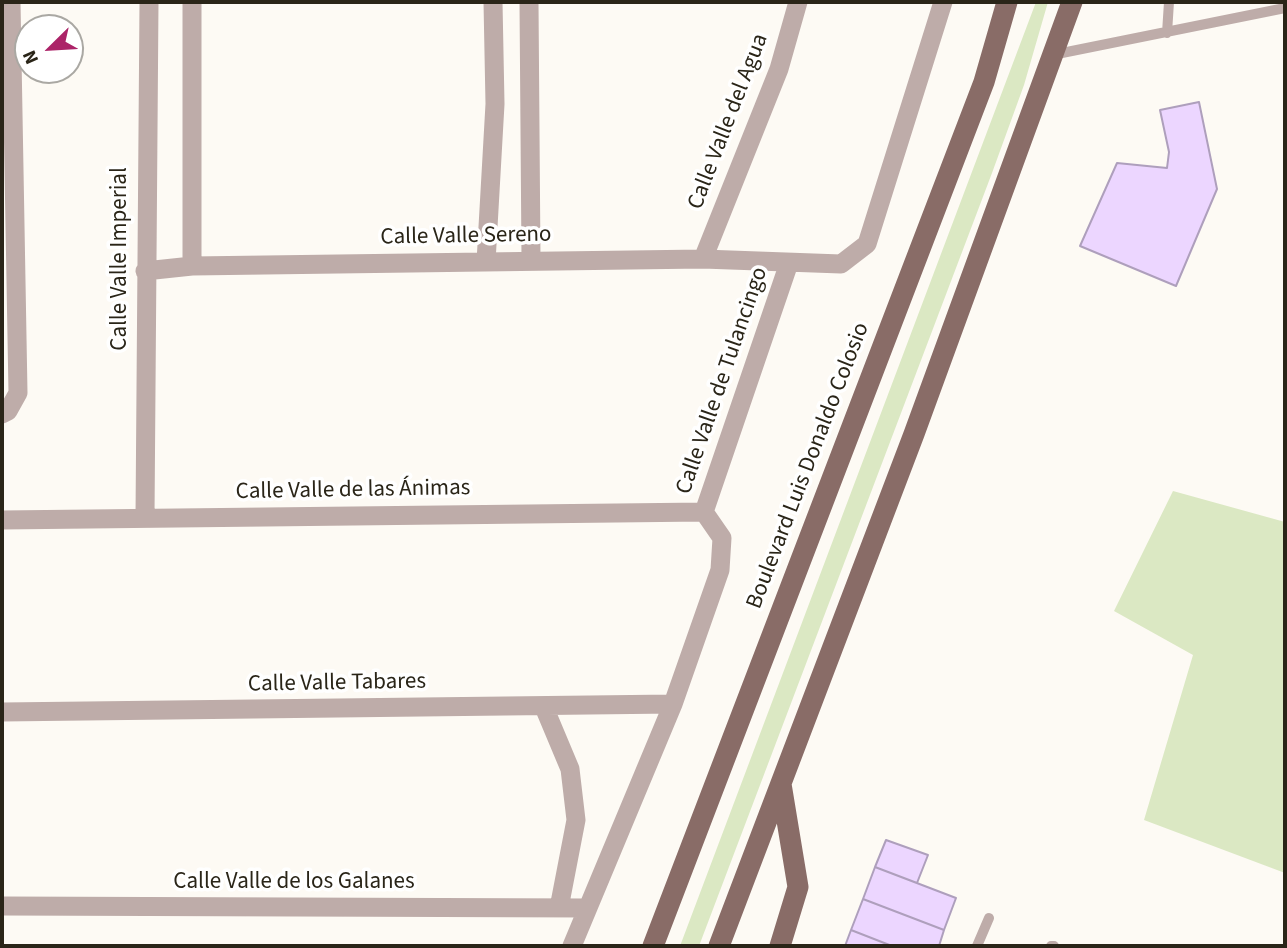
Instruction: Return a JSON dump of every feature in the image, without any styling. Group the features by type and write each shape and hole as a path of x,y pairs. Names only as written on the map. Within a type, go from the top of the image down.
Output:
{"main road":[{"name":"Boulevard Luis Donaldo Colosio","path":"653,946 984,82 1007,2"},
{"path":"719,946 914,433 1072,2"},
{"path":"780,946 798,887 781,782"}],"street":[{"path":"2,414 8,411 18,393 11,2"},
{"name":"Calle Valle Imperial","path":"145,517 149,2"},
{"path":"192,2 192,266"},
{"path":"486,261 495,104 493,2"},
{"path":"529,2 531,260"},
{"name":"Calle Valle del Agua","path":"703,259 779,69 797,2"},
{"name":"Calle Valle de Tulancingo","path":"572,946 673,704 720,570 722,538 704,512 789,263 841,264 867,244 943,2"},
{"name":"Calle Valle Sereno","path":"145,271 192,266 531,260 703,259 789,263"},
{"name":"Calle Valle de las Ánimas","path":"2,520 704,512"},
{"name":"Calle Valle Tabares","path":"2,712 673,704"},
{"path":"544,707 570,769 576,820 559,908"},
{"name":"Calle Valle de los Galanes","path":"2,906 587,908"}],"lane":[{"path":"1167,33 1169,2"},
{"path":"1052,55 1285,8 1284,2"},
{"path":"977,946 989,918"}],"green space":[{"path":"1036,2 1048,2 1024,85 992,173 699,946 680,946"},
{"path":"1173,491 1285,522 1285,873 1144,820 1193,655 1114,611"}],"building":[{"path":"1199,102 1217,189 1176,286 1080,246 1117,163 1167,168 1169,152 1160,110"},
{"path":"886,840 928,855 917,883 875,867"},
{"path":"875,867 956,898 944,930 863,899"},
{"path":"863,899 944,930 939,946 892,946 851,930"},
{"path":"851,930 892,946 845,946"}]}
